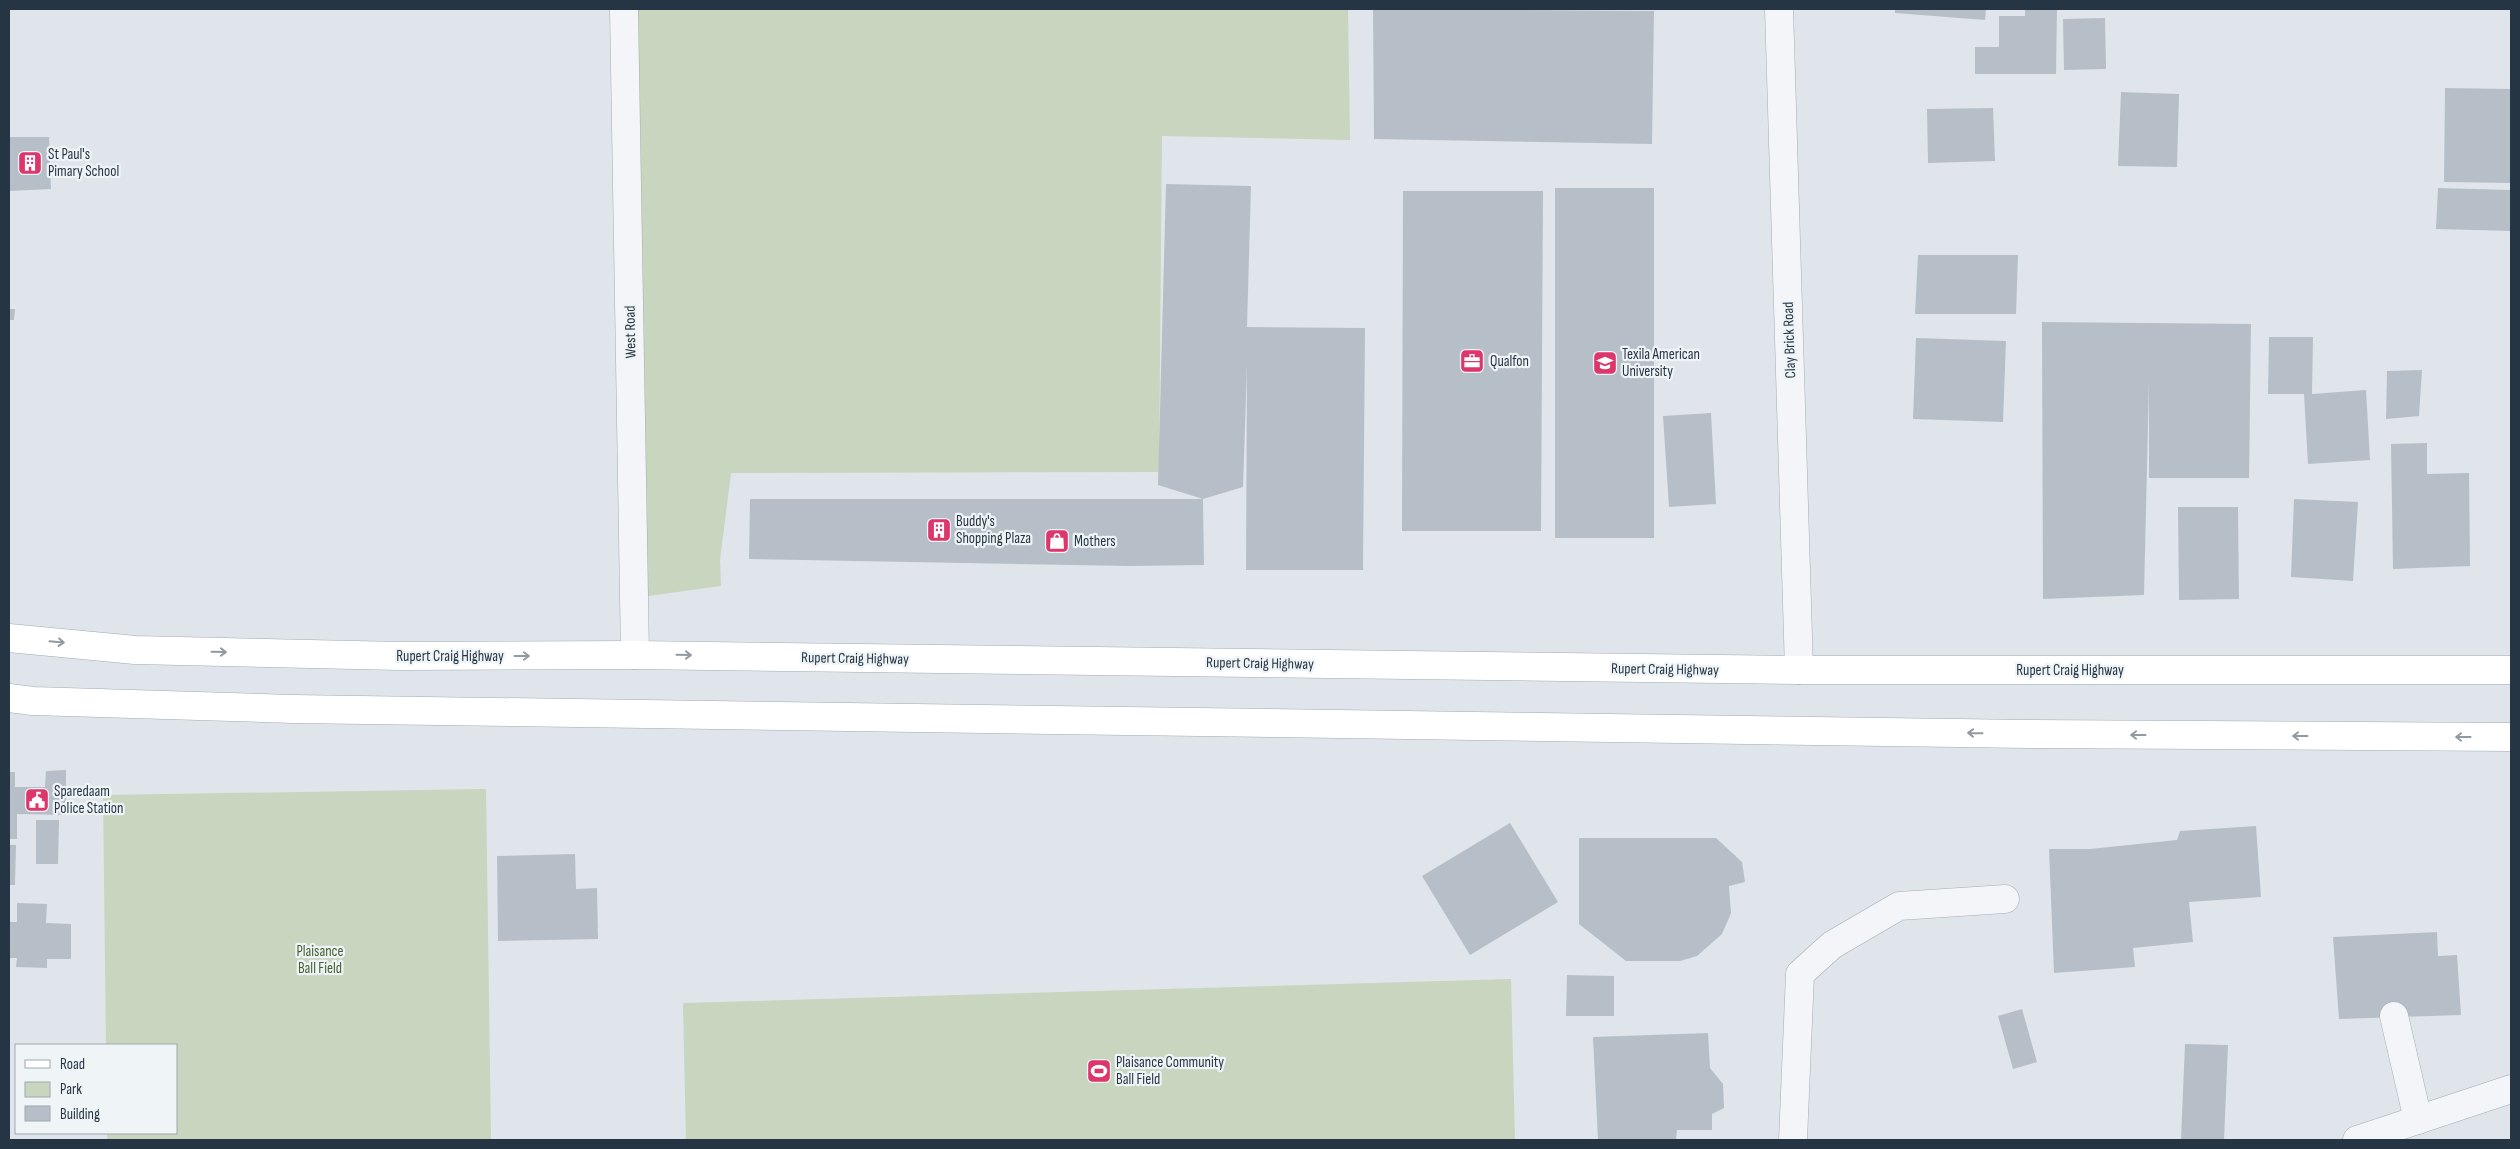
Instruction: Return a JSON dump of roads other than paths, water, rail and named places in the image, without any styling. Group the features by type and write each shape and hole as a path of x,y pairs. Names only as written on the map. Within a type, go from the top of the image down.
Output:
{"main road":[{"name":"Rupert Craig Highway","path":"9,638 135,650 400,656 635,655 1799,670 2511,670"},
{"path":"9,698 32,701 303,709 2019,734 2511,737"}],"street":[{"name":"West Road","path":"624,9 635,655"},
{"name":"Clay Brick Road","path":"1779,9 1799,670"},
{"path":"1793,1140 1800,974 1832,945 1899,906 2005,899"},
{"path":"2394,1016 2418,1120"},
{"path":"2357,1140 2511,1089"}],"place":[{"name":"St Paul's Pimary School","path":"30,163"},
{"name":"Qualfon","path":"1472,361"},
{"name":"Texila American University","path":"1605,363"},
{"name":"Buddy's Shopping Plaza","path":"939,530"},
{"name":"Mothers","path":"1057,541"},
{"name":"Sparedaam Police Station","path":"37,800"},
{"name":"Plaisance Community Ball Field","path":"1099,1071"}],"park label":[{"name":"Plaisance Ball Field","path":"320,960"}]}
